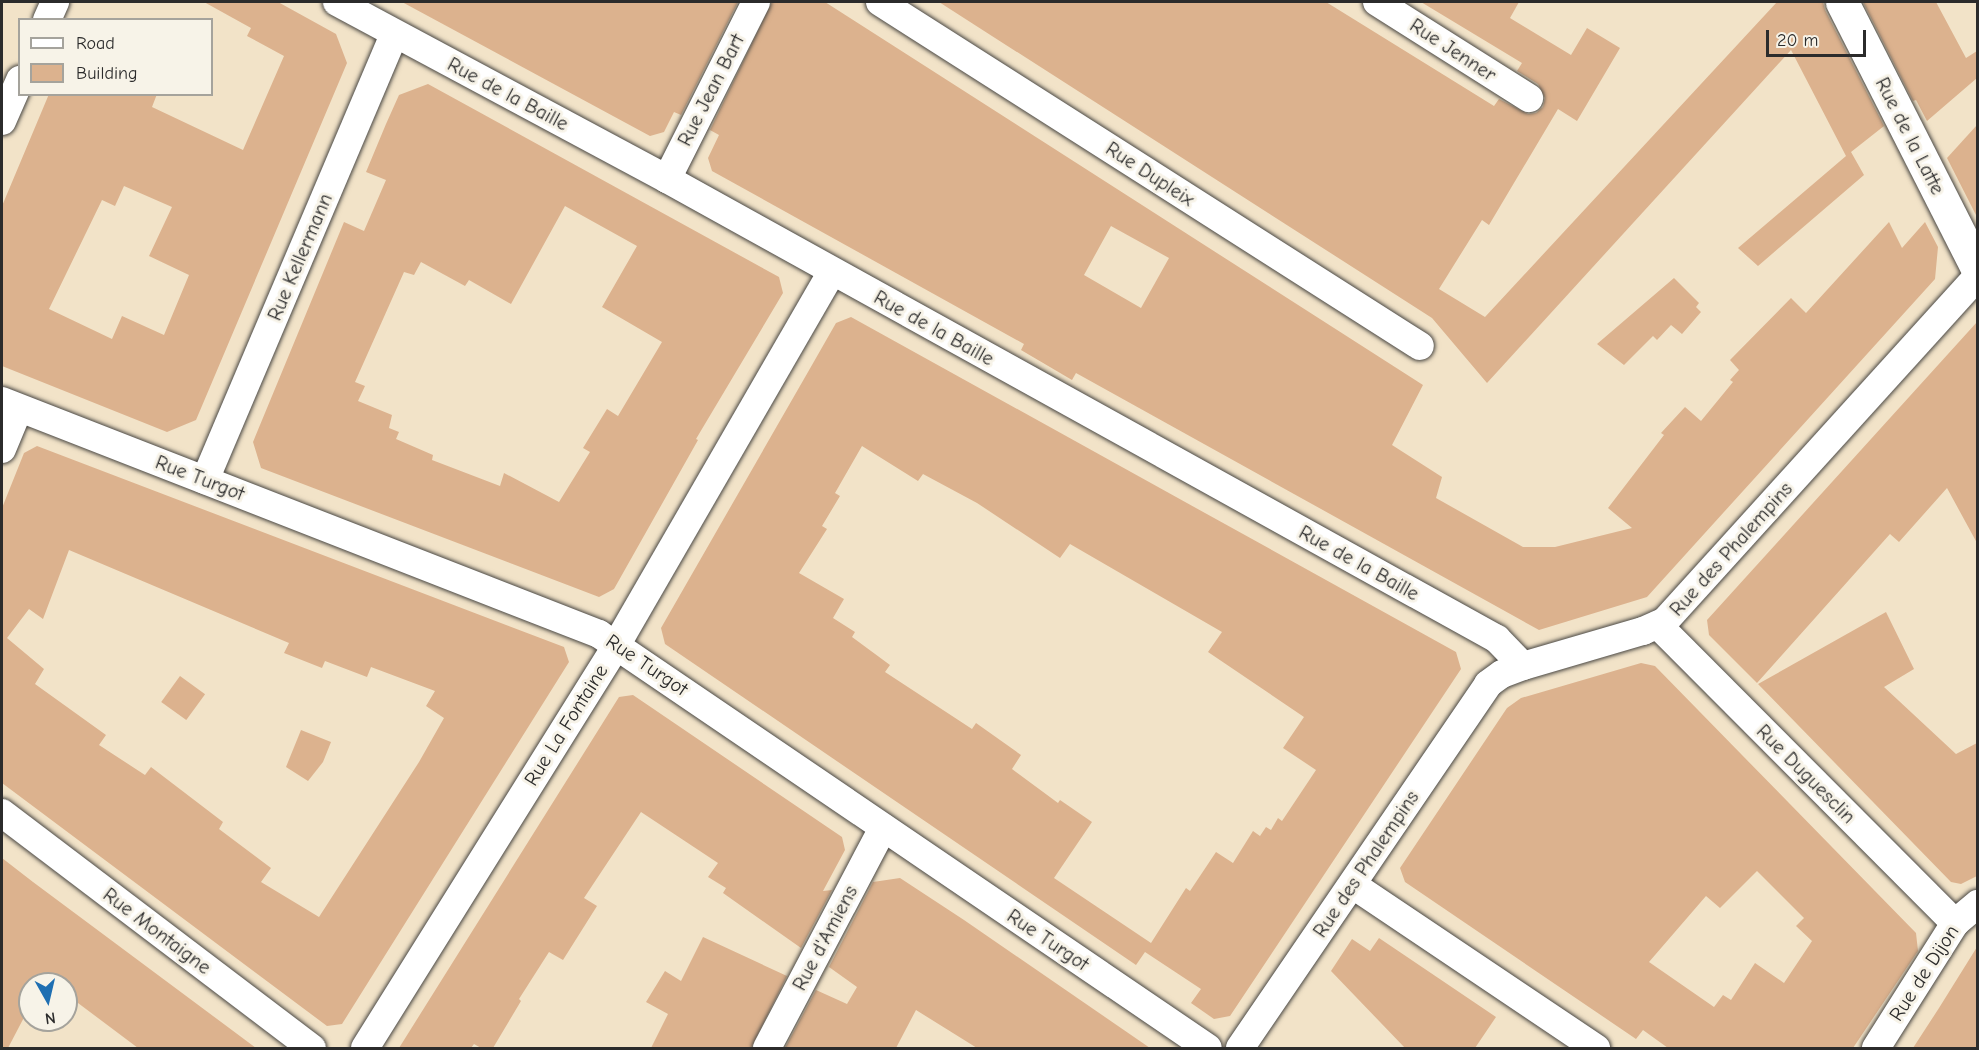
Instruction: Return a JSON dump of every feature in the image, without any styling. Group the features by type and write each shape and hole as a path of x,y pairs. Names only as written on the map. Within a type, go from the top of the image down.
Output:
{"street":[{"path":"48,18 55,2"},
{"name":"Rue de la Baille","path":"337,2 667,179 1497,639 1523,666"},
{"name":"Rue Jean Bart","path":"667,179 756,2"},
{"name":"Rue Dupleix","path":"880,2 1420,346"},
{"name":"Rue Jenner","path":"1377,2 1529,98"},
{"name":"Rue de la Latte","path":"1842,2 1975,262"},
{"name":"Rue Kellermann","path":"205,480 394,34"},
{"path":"3,113 18,84"},
{"name":"Rue des Phalempins","path":"1240,1048 1353,885 1477,698 1494,679 1523,666 1658,625 1679,607 1975,262"},
{"name":"Rue La Fontaine","path":"364,1048 617,644 832,272"},
{"path":"2,449 10,405"},
{"name":"Rue Turgot","path":"10,405 582,625 617,644 1208,1048"},
{"name":"Rue Duguesclin","path":"1658,625 1954,923"},
{"name":"Rue Montaigne","path":"2,813 312,1048"},
{"name":"Rue d'Amiens","path":"767,1048 883,828"},
{"path":"1353,885 1596,1048"},
{"name":"Rue de Dijon","path":"1876,1048 1954,923 1977,904"}],"building":[{"path":"204,2 278,2 336,34 347,63 196,420 167,432 2,366 2,206 48,96 156,96 152,107 243,150 284,56 247,36 251,28","holes":["124,186 172,207 149,256 189,275 164,335 122,316 112,339 49,309 102,200 115,206"]},
{"path":"402,2 738,2 681,115 674,112 664,132 650,136"},
{"path":"772,2 825,2 1423,385 1392,445 1442,477 1436,498 1523,547 1555,547 1632,528 1608,508 1664,435 1661,433 1685,407 1701,421 1733,382 1730,380 1739,370 1730,360 1791,298 1806,313 1889,222 1902,248 1925,222 1938,247 1935,279 1647,597 1539,630 1076,373 1072,380 1021,350 1024,344 712,171 708,158 719,135 710,130","holes":["1111,226 1169,258 1141,308 1084,275"]},
{"path":"939,2 1326,2 1494,106 1499,99 1528,114 1536,113 1543,107 1545,98 1538,84 1517,71 1522,63 1421,2 1519,2 1510,18 1571,55 1587,28 1620,48 1577,121 1558,109 1489,225 1482,220 1439,289 1485,317 1777,2 1823,2 1884,126 1851,152 1864,175 1758,266 1738,248 1846,156 1791,50 1487,383 1432,318"},
{"path":"1863,2 1936,2 1966,58 1977,51 1977,78 1927,121 1916,100 1913,101"},
{"path":"428,84 779,277 783,293 696,439 698,440 614,589 599,597 261,468 253,442 344,222 364,231 386,180 366,172 399,95","holes":["565,206 637,246 602,307 662,342 618,416 607,409 583,448 590,452 559,502 504,473 500,486 432,460 433,455 396,439 399,432 389,428 392,415 358,401 365,386 355,382 404,272 414,275 421,262 465,286 469,280 511,304"]},
{"path":"1977,125 1977,217 1947,158"},
{"path":"1674,278 1699,303 1696,307 1701,312 1682,334 1671,325 1657,340 1653,336 1624,365 1597,344"},
{"path":"851,317 1456,652 1461,669 1230,1016 1214,1019 1191,1003 1201,989 1145,952 1136,965 665,644 661,628 836,323","holes":["862,446 918,481 923,474 977,503 1060,558 1070,544 1222,632 1208,652 1304,717 1283,748 1316,770 1282,821 1278,818 1271,830 1266,827 1260,836 1253,831 1233,863 1216,852 1190,891 1186,888 1151,943 1054,878 1092,822 1060,800 1058,803 1012,769 1021,755 976,723 972,729 885,672 890,665 852,637 855,632 833,618 844,599 799,573 827,529 822,526 840,496 835,493"]},
{"path":"1977,322 1977,543 1947,488 1899,542 1890,534 1757,683 1709,635 1707,620"},
{"path":"37,446 564,647 569,662 342,1024 327,1026 2,783 2,508 24,453","holes":["69,550 289,643 284,653 322,668 325,661 367,677 371,667 435,691 426,706 444,718 419,762 319,917 261,882 271,868 219,829 223,822 151,767 145,775 99,745 106,735 35,684 44,669 7,638 29,609 43,619"]},
{"path":"1886,612 1914,669 1884,687 1956,754 1977,743 1977,876 1961,884 1951,882 1758,684"},
{"path":"1641,663 1655,666 1916,933 1918,951 1853,1048 1668,1048 1643,1030 1636,1039 1405,882 1400,868 1507,708 1521,698","holes":["1757,871 1804,918 1796,926 1812,941 1784,983 1755,963 1731,1000 1723,995 1714,1007 1649,962 1706,896 1720,908"]},
{"path":"180,676 205,694 186,720 161,702"},
{"path":"633,695 842,837 845,850 823,891 832,890 801,948 723,893 726,888 708,877 718,863 641,812 584,898 597,906 563,960 549,952 519,999 521,1001 493,1048 481,1048 474,1044 471,1048 399,1048 619,697"},
{"path":"301,730 331,742 323,762 308,781 286,767"},
{"path":"2,858 256,1048 138,1048 78,1003 78,972 18,972 18,1029 8,1048 2,1048"},
{"path":"900,878 1150,1048 977,1048 916,1010 896,1048 785,1048 816,990 847,1004 857,987 829,967 873,882"},
{"path":"703,937 787,976 751,1048 651,1048 668,1014 646,1002 665,971 681,981"},
{"path":"1379,938 1496,1017 1475,1048 1405,1048 1331,971 1352,939 1370,951"},
{"path":"1977,947 1977,1048 1913,1048 1939,1008"}]}
